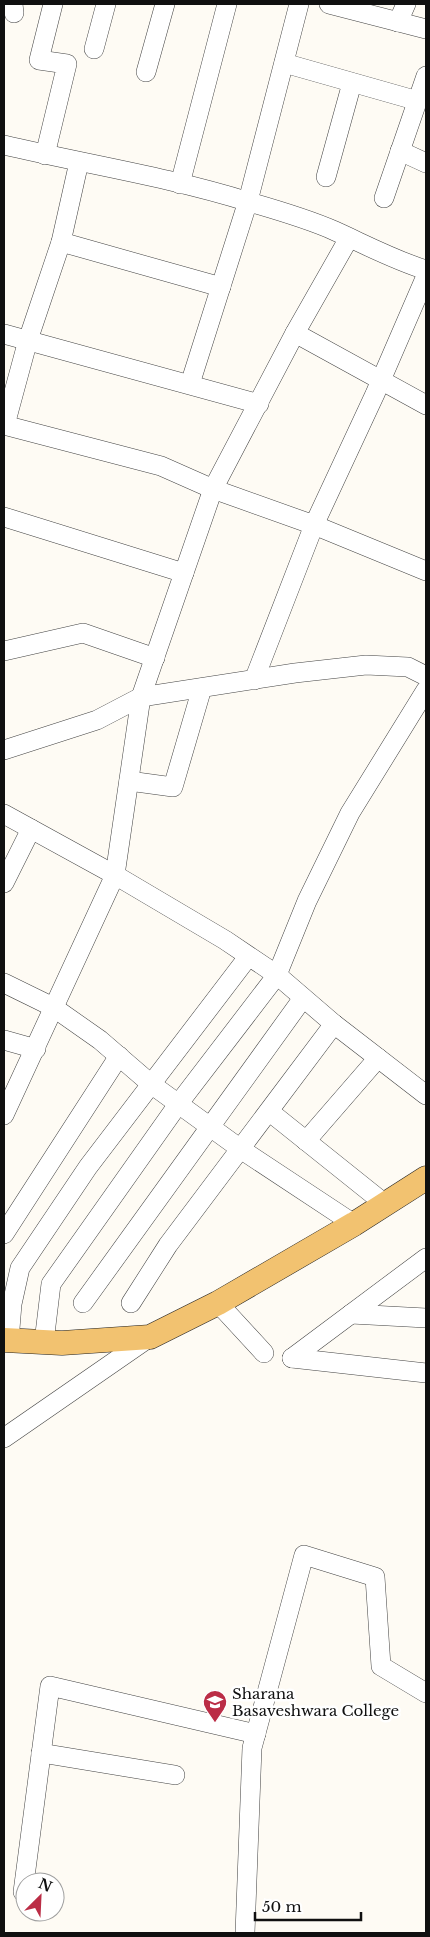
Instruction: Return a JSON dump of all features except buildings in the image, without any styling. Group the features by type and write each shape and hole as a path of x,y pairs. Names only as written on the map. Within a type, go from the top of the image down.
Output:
{"main road":[{"path":"7,1341 44,1342 150,1337 218,1303 354,1224 426,1178"}],"street":[{"path":"45,155 67,64 39,60 53,4"},
{"path":"94,49 106,4"},
{"path":"146,72 165,4"},
{"path":"180,184 227,4"},
{"path":"190,384 248,201 299,4"},
{"path":"329,4 368,9 398,22 426,29"},
{"path":"398,22 406,4"},
{"path":"284,63 418,101"},
{"path":"384,198 426,76"},
{"path":"326,177 352,83"},
{"path":"4,145 115,168 248,201 349,238 400,262 426,270"},
{"path":"400,151 426,163"},
{"path":"79,162 61,242 28,340 4,425 161,466 213,489 314,525 426,571"},
{"path":"4,1115 115,875 141,697 213,489 295,333 349,238"},
{"path":"61,242 221,287"},
{"path":"254,680 314,525 381,380 426,276"},
{"path":"295,333 426,405"},
{"path":"4,334 259,404"},
{"path":"4,517 184,573"},
{"path":"4,651 83,633 155,658"},
{"path":"4,750 97,720 141,697 366,665 408,667 426,676"},
{"path":"129,781 173,787 202,688"},
{"path":"44,1342 51,1284 178,1103 277,975 307,901 350,813 426,690"},
{"path":"4,814 115,875 225,940 277,975 334,1024 426,1095"},
{"path":"4,883 31,829"},
{"path":"7,1341 12,1304 20,1268 88,1167 248,957"},
{"path":"4,983 53,1007 100,1040 151,1084 242,1150 354,1224"},
{"path":"82,1303 303,998"},
{"path":"131,1303 168,1245 242,1150 334,1024"},
{"path":"4,1040 36,1049"},
{"path":"4,1234 119,1056"},
{"path":"306,1141 378,1058"},
{"path":"270,1112 385,1204"},
{"path":"426,1258 292,1358 426,1373"},
{"path":"218,1303 264,1353"},
{"path":"351,1314 426,1318"},
{"path":"4,1438 150,1337"},
{"path":"245,1933 252,1748 304,1554 375,1577 381,1666 426,1692"},
{"path":"26,1872 50,1686 256,1734"},
{"path":"41,1753 175,1775"}],"place":[{"name":"Sharana Basaveshwara College","path":"215,1723"}]}
